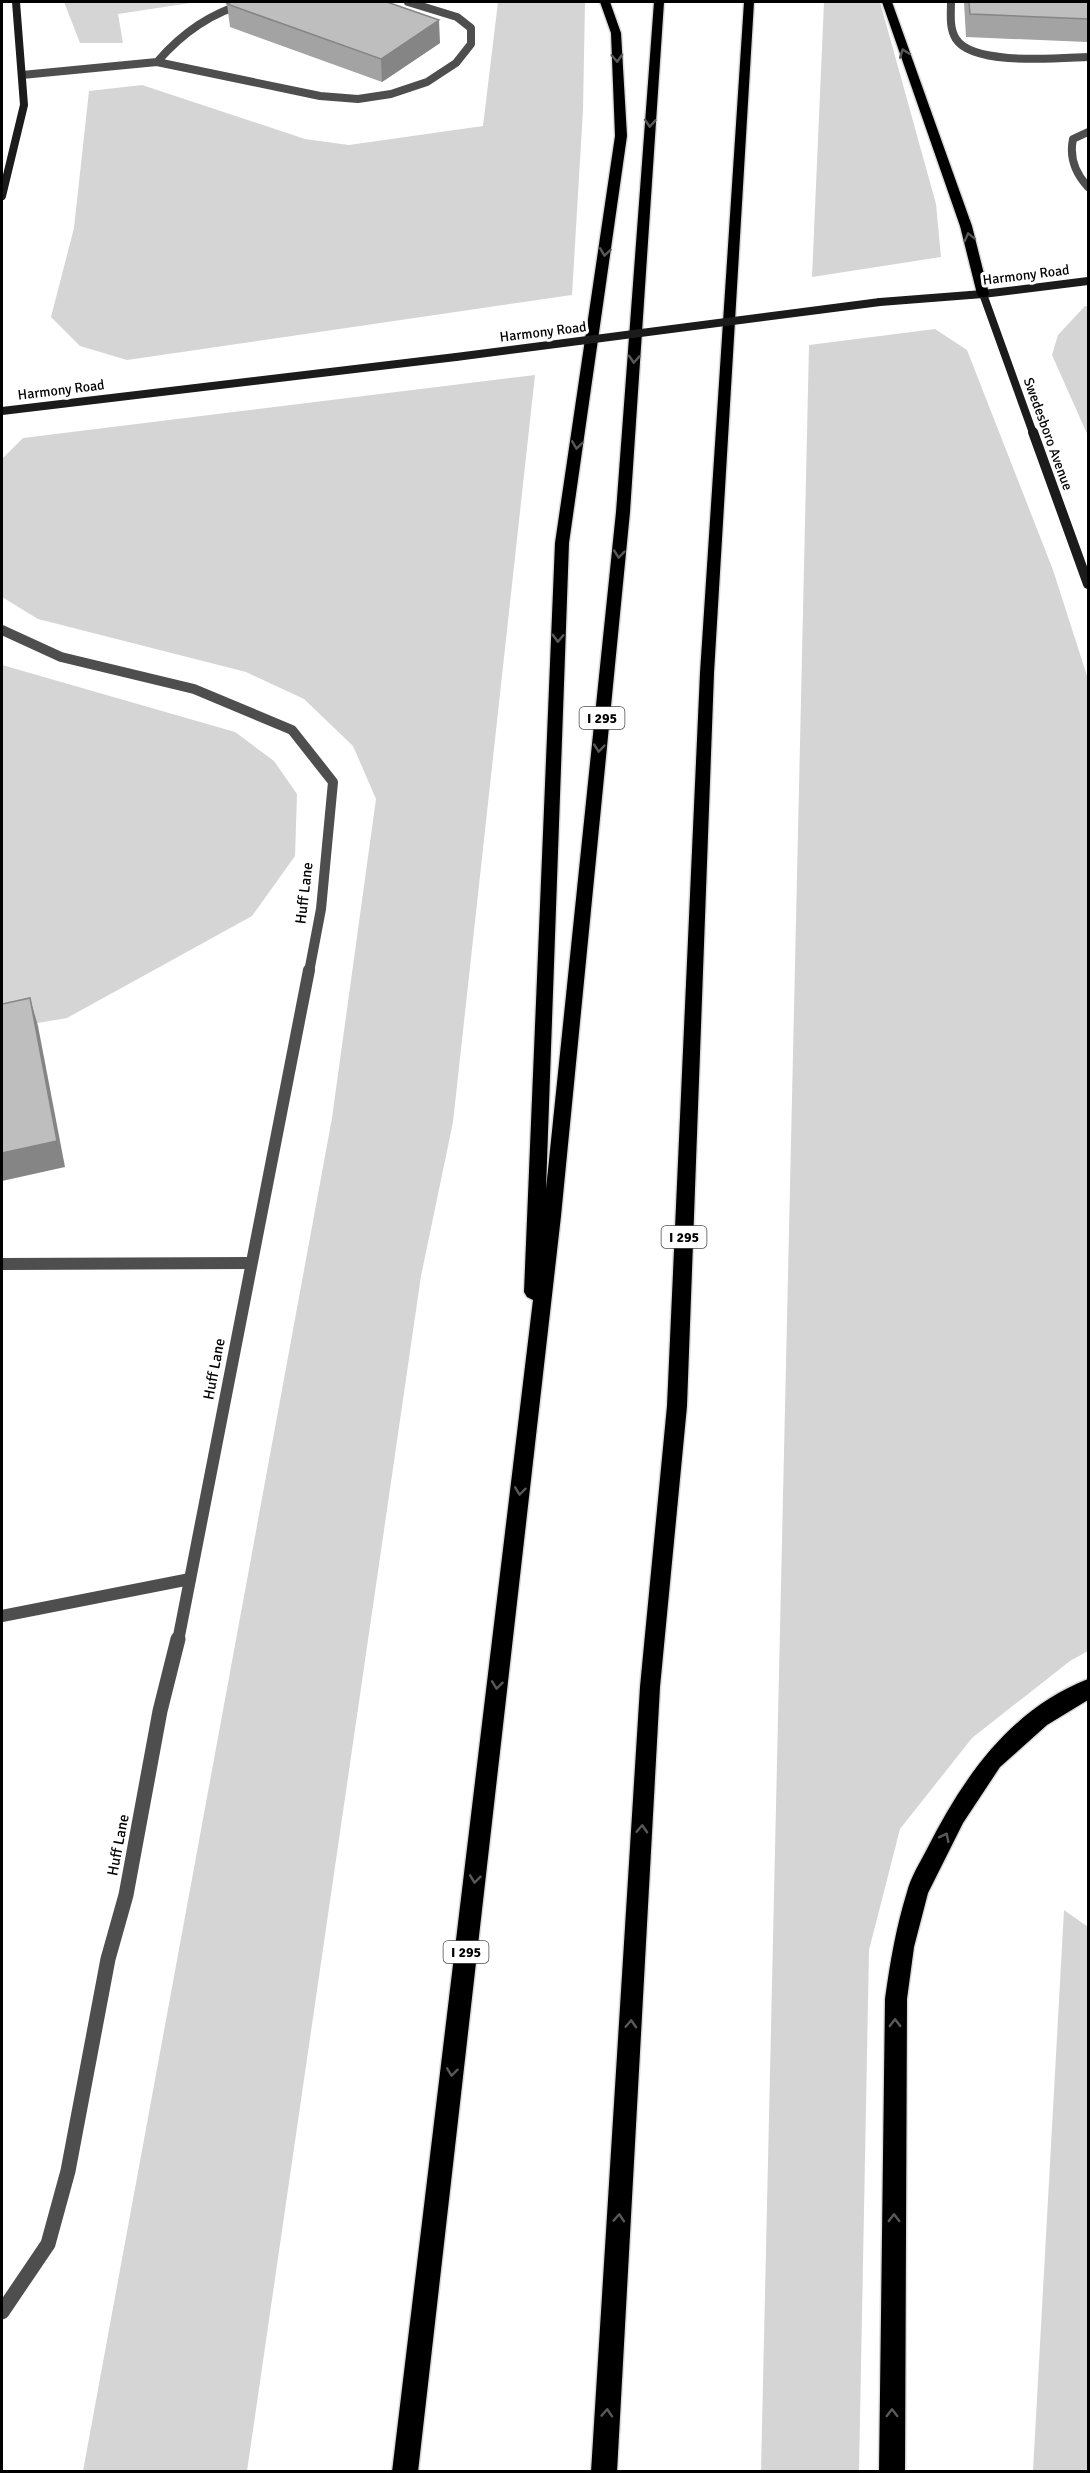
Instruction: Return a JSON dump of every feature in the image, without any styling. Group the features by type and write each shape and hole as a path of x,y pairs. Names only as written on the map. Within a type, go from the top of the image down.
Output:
{"highway":[{"path":"527,1433 562,543 621,136 616,33 604,2"},
{"name":"I 295","path":"405,2472 552,1215 623,512 659,2"},
{"name":"I 295","path":"604,2472 650,1687 677,1406 706,673 748,2"},
{"path":"887,2 966,226 983,294"},
{"path":"892,2472 896,1999 903,1947 918,1890 955,1816 993,1760 1040,1718 1089,1689"}],"main road":[{"path":"2,196 24,105 16,2"},
{"name":"Harmony Road","path":"2,411 456,357 880,302 983,294 1089,281"},
{"name":"Swedesboro Avenue","path":"983,294 1089,584"}],"street":[{"path":"157,62 190,27 229,7 249,2"},
{"path":"22,75 157,62 320,96 358,99 391,94 427,82 456,63 471,44 471,28 457,17 408,2"},
{"path":"951,2 952,28 957,41 965,47 999,57 1089,57"},
{"path":"1089,132 1073,139 1070,149 1075,170 1089,187"},
{"name":"Huff Lane","path":"2,630 61,657 194,689 292,730 333,782 321,909 175,1655 160,1711 126,1895 108,1959 68,2171 48,2244 2,2312"},
{"path":"2,1264 251,1263"},
{"path":"2,1616 190,1579"}],"shaded area":[{"path":"64,2 197,2 118,14 123,43 80,43"},
{"path":"498,2 585,2 583,110 572,295 127,360 80,346 51,317 74,228 89,91 142,85 305,139 349,145 483,126"},
{"path":"824,2 880,2 936,204 941,257 812,277"},
{"path":"1085,306 1088,306 1088,436 1052,355 1058,335"},
{"path":"935,329 967,350 1053,570 1088,679 1088,1651 1070,1661 972,1738 900,1829 869,1950 859,2471 761,2471 809,345"},
{"path":"535,375 453,1122 421,1276 247,2471 83,2471 332,1118 376,799 353,746 304,699 246,672 38,619 2,597 2,459 23,438"},
{"path":"2,665 235,732 274,761 297,794 295,856 252,916 67,1018 2,1029"},
{"path":"1064,1910 1088,1927 1088,2471 1033,2471"}],"building":[{"path":"231,2 387,2 439,20 381,59 227,4"},
{"path":"969,2 1089,2 1089,19 970,14"},
{"path":"30,998 57,1141 2,1153 2,1004"}]}
